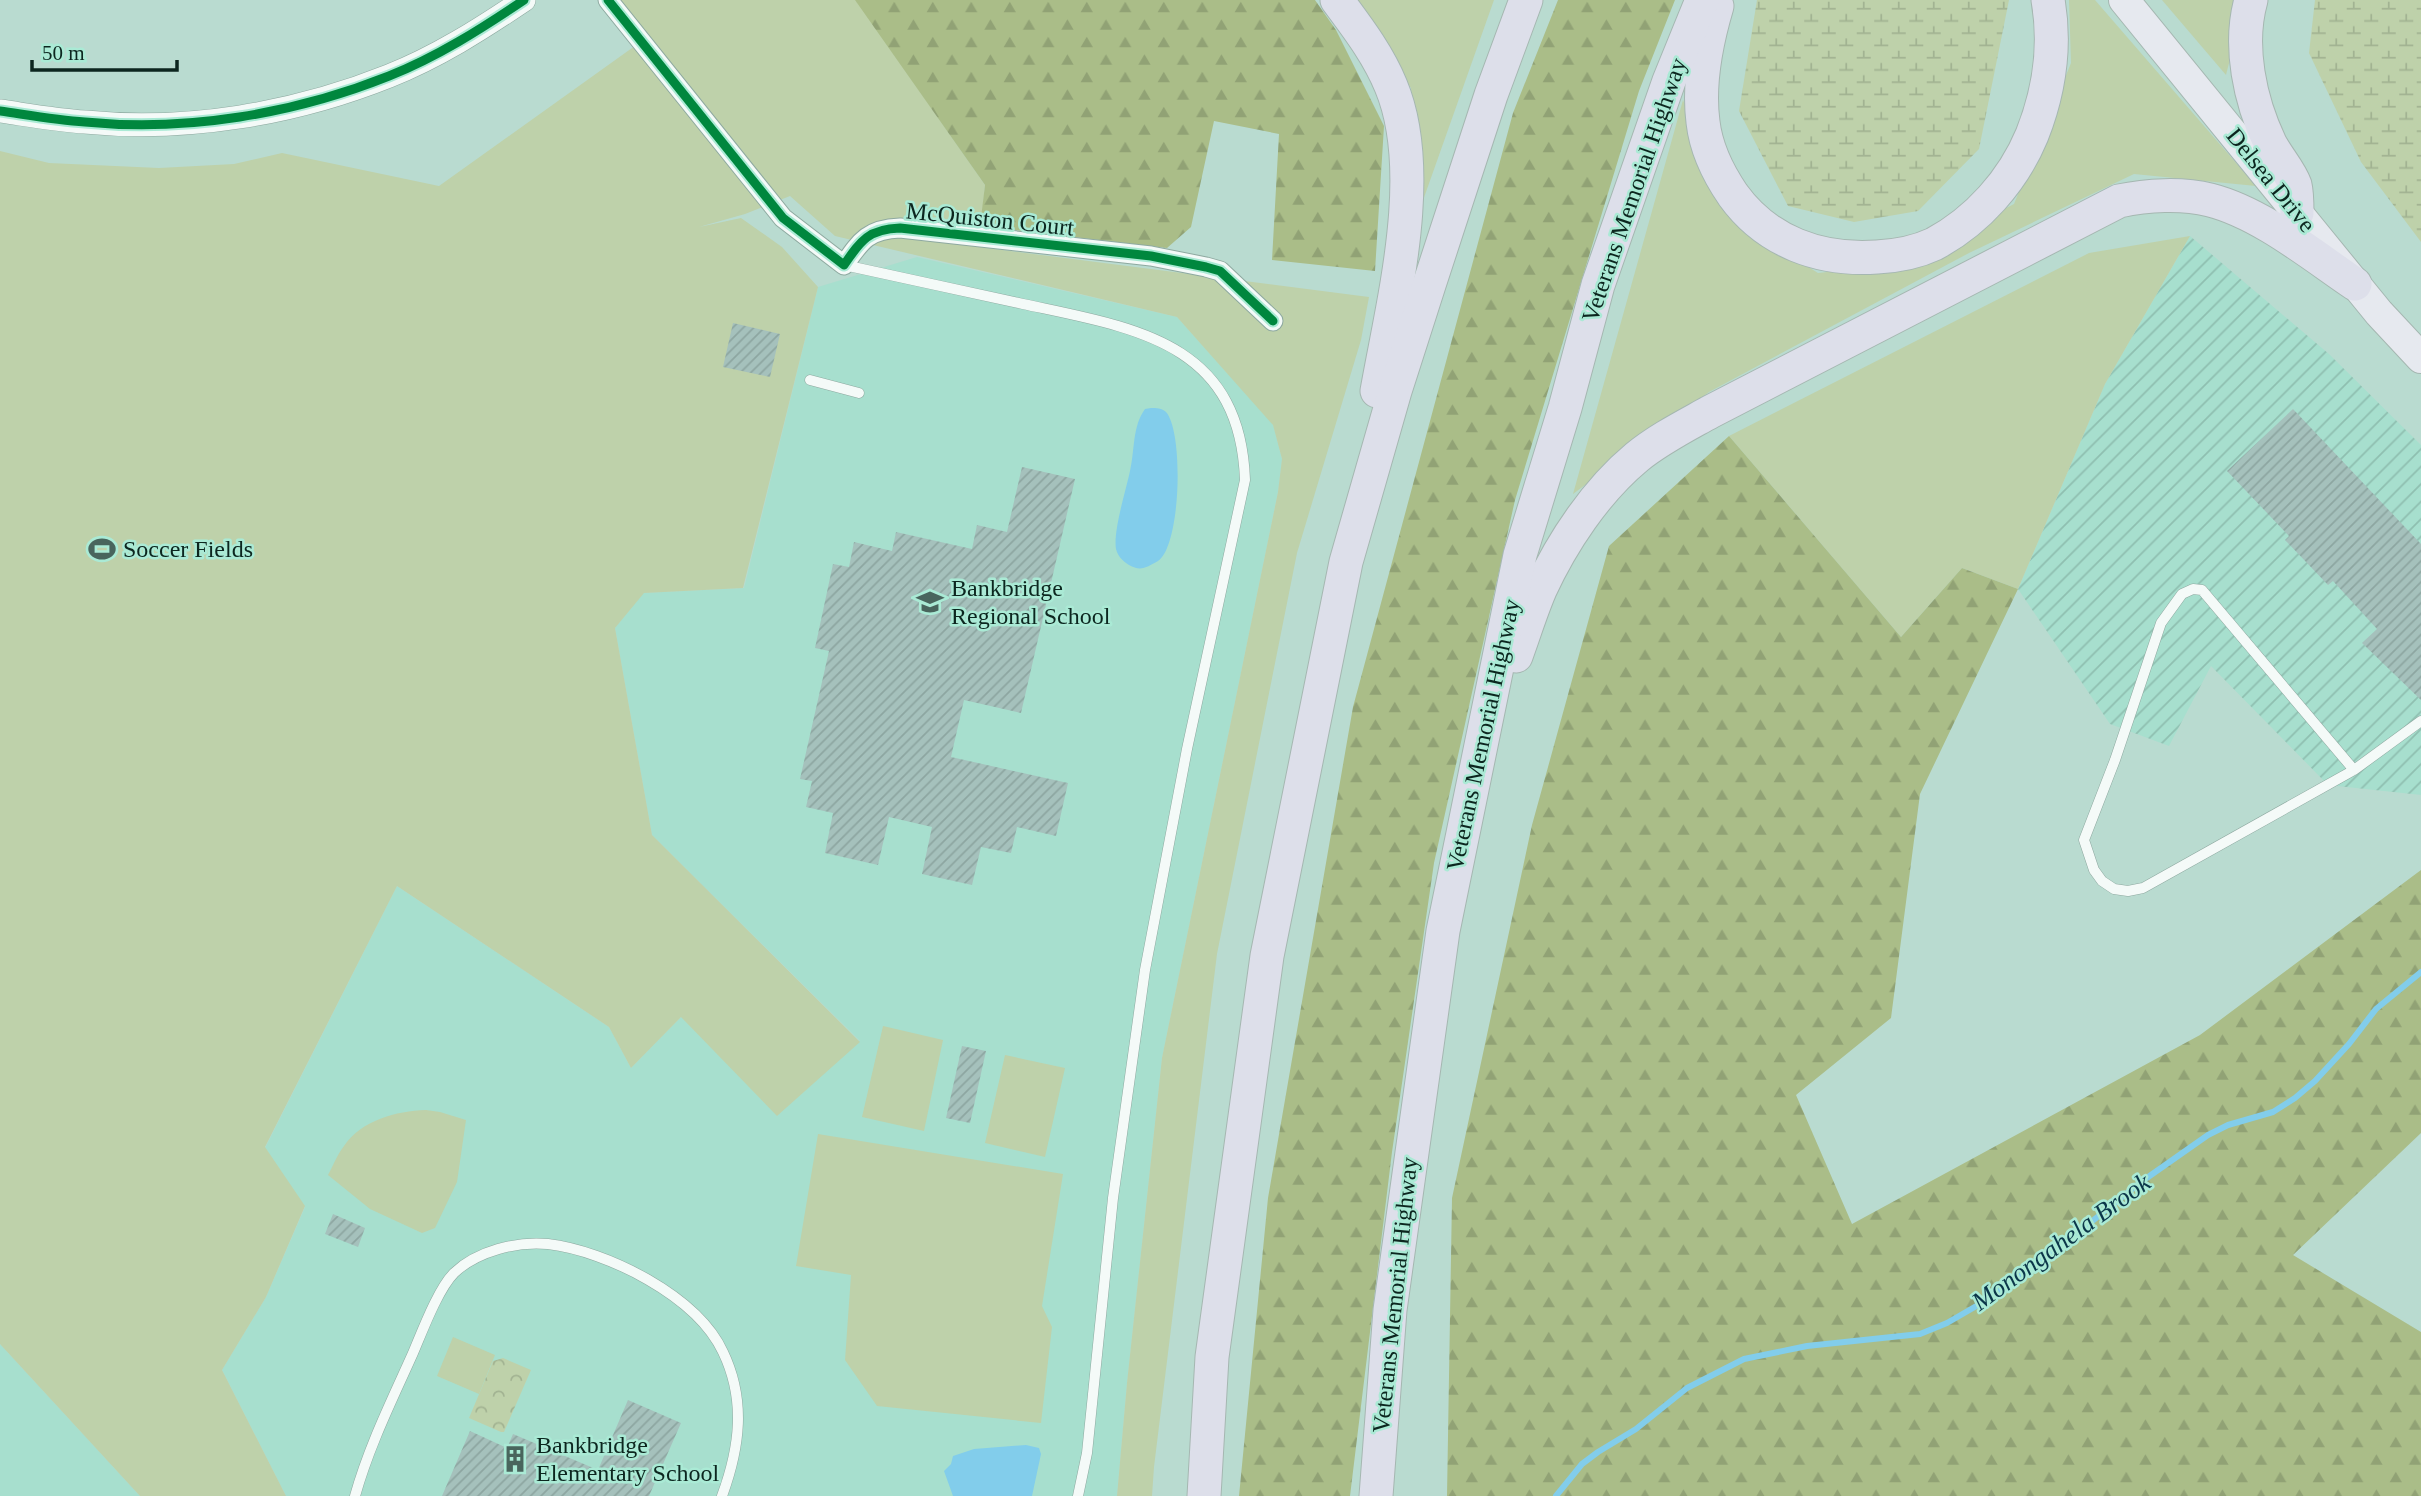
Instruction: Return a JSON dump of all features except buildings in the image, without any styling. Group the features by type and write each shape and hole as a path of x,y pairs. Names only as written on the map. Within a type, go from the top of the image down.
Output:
{"highway":[{"path":"1338,0 1370,45 1391,86 1399,108 1407,153 1404,223 1371,426 1377,452"},
{"path":"1204,1496 1212,1357 1267,956 1346,562 1377,452 1491,95 1526,0"},
{"name":"Veterans Memorial Highway","path":"1376,1496 1390,1310 1443,931 1520,555 1565,408 1598,285 1669,81 1702,0"},
{"path":"1719,0 1710,32 1702,100 1703,123 1716,167 1741,206 1757,222 1776,235 1796,247 1818,254 1864,258 1910,252 1951,234 1986,203 2015,168 2036,126 2048,82 2052,36 2048,0"},
{"path":"2251,0 2248,11 2247,57 2254,102 2272,146 2295,185 2297,213"},
{"path":"1490,699 1508,678 1540,590 1561,550 1591,507 1637,458 1670,434 1710,412 2100,209 2119,201 2141,197 2211,200 2256,219 2355,284"}],"main road":[{"name":"Delsea Drive","path":"2124,0 2355,284 2421,358"}],"street":[{"path":"0,111 86,123 170,124 253,114 306,104 390,76 475,32 524,0"},
{"path":"608,0 783,218 845,265"},
{"name":"McQuiston Court","path":"845,265 857,246 868,236 882,229 900,228 1151,256 1220,271 1273,321"}],"lane":[{"path":"845,265 1109,323 1160,341 1195,363 1220,389 1231,408 1244,453 1245,480 1184,762 1145,970 1113,1198 1087,1453 1078,1496"},
{"path":"810,380 859,393"},
{"path":"2354,770 2202,590 2193,589 2182,594 2161,623 2115,760 2084,840 2087,854 2102,881 2114,889 2129,891 2143,888 2354,770 2421,721"},
{"path":"355,1496 365,1461 430,1312 452,1275 465,1265 499,1250 523,1244 546,1244 583,1252 632,1272 679,1298 703,1321 722,1349 732,1373 738,1404 739,1432 722,1496"}],"shaded area":[{"path":"2190,236 2329,354 2421,445 2421,795 2328,785 2211,666 2169,746 2110,724 2018,589 2105,384"},
{"path":"917,257 1177,317 1273,424 1282,459 1278,492 1162,1058 1117,1496 286,1496 222,1370 266,1297 305,1207 265,1148 397,886 609,1027 631,1068 681,1017 860,1041 652,835 615,628 643,593 744,588 818,287"},
{"path":"0,1344 140,1496 0,1496"}],"green space":[{"path":"603,0 856,0 985,185 979,247 1369,297 1361,340 1297,553 1217,954 1152,1496 1117,1496 1162,1058 1278,492 1282,459 1273,425 1177,317 835,236 790,196 745,214 699,227 741,218 782,247 818,287 743,588 644,593 615,628 652,835 860,1042 777,1116 681,1017 631,1068 609,1027 397,886 265,1147 305,1206 266,1297 222,1370 286,1496 140,1496 0,1344 0,151 49,163 159,168 234,164 282,153 439,186 639,43"},
{"path":"855,0 1315,0 1336,30 1384,126 1375,271 1272,260 1279,134 1214,121 1191,227 1167,248 980,226 985,185"},
{"path":"1348,0 1494,0 1421,206 1411,88"},
{"path":"1558,0 1675,0 1639,91 1515,500 1434,863 1392,1152 1350,1496 1239,1496 1268,1198 1353,707 1513,113"},
{"path":"1757,0 2009,0 1979,149 1918,211 1854,222 1788,206 1739,111"},
{"path":"2069,0 2095,0 2256,186 2134,174 1969,253 1709,392 1573,494 1683,100 1731,218 1818,273 1895,265 2014,204 2071,63"},
{"path":"2162,0 2245,0 2226,75"},
{"path":"2315,0 2421,0 2421,242 2361,162 2309,53"},
{"path":"2190,236 2105,384 2018,589 1962,568 1901,637 1729,436 2089,253"},
{"path":"1729,436 1901,637 1962,568 2018,589 1920,794 1891,1018 1796,1095 1852,1224 2200,1035 2421,870 2421,1133 2293,1255 2421,1332 2421,1496 1447,1496 1452,1198 1532,825 1609,546"},
{"path":"883,1026 943,1040 924,1131 862,1117"},
{"path":"1005,1055 1065,1068 1045,1157 985,1143"},
{"path":"426,1110 466,1120 457,1182 435,1228 422,1233 370,1209 328,1175 351,1137 370,1123 403,1112"},
{"path":"818,1134 1063,1174 1042,1306 1052,1327 1041,1423 877,1406 845,1360 851,1275 796,1266"},
{"path":"453,1337 495,1355 479,1394 437,1376"},
{"path":"503,1358 531,1370 504,1432 501,1432 469,1418 493,1361"}],"water":[{"path":"1145,409 1166,412 1172,424 1177,464 1175,513 1166,551 1158,561 1144,568 1137,568 1118,554 1116,532 1138,423"},
{"path":"1026,1445 1039,1448 1041,1454 1032,1496 953,1496 944,1471 951,1464 953,1456 974,1449"}],"waterway":[{"name":"Monongahela Brook","path":"1556,1496 1582,1464 1598,1452 1636,1429 1687,1388 1744,1359 1807,1346 1920,1334 1947,1323 1985,1301 2050,1255 2141,1182 2208,1135 2228,1125 2273,1112 2295,1098 2315,1081 2349,1044 2376,1009 2421,972"}],"cycle path":[{"path":"0,111 74,121 162,124 201,122 278,110 353,89 407,68 458,42 524,0"},
{"path":"608,0 783,218 844,265 856,249 873,234 900,228 1151,256 1220,271 1273,321"}],"place":[{"name":"Soccer Fields","path":"102,549"},
{"name":"Bankbridge Regional School","path":"930,602"},
{"name":"Bankbridge Elementary School","path":"515,1459"}]}
